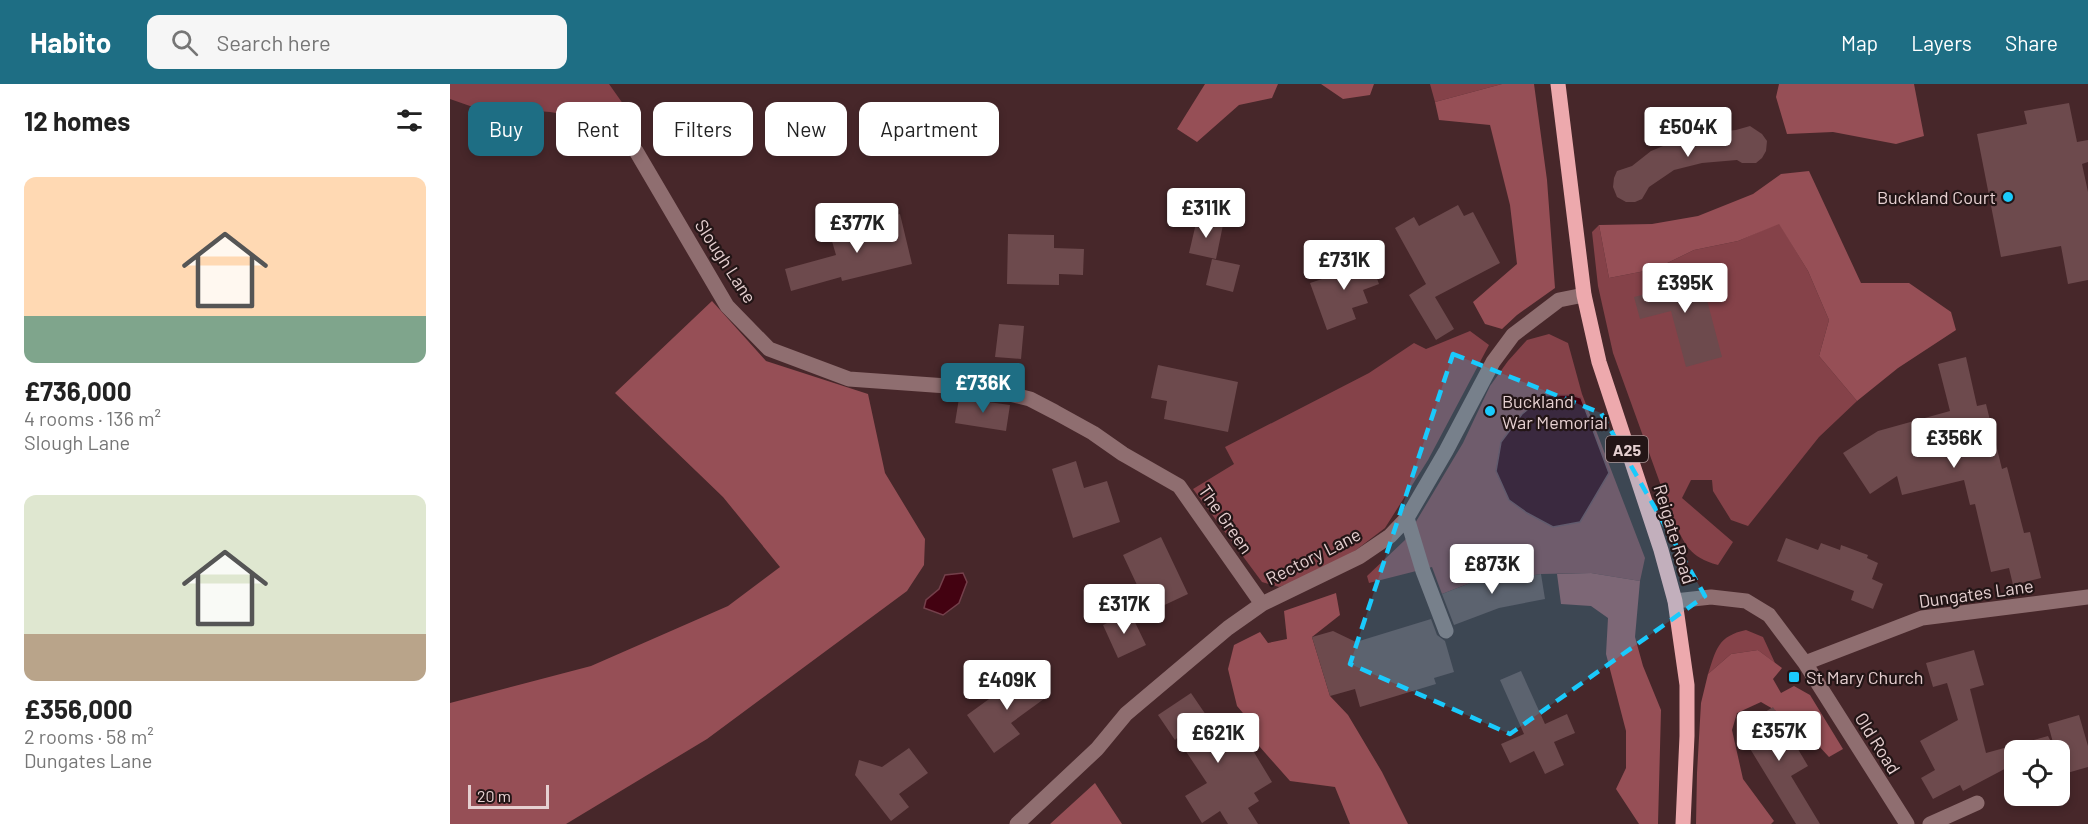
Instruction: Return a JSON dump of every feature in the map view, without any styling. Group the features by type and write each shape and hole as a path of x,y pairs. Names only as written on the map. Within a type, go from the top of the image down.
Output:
{"main road":[{"name":"Reigate Road","path":"1558,84 1584,295 1599,362 1661,550 1675,601 1688,685 1688,736 1683,824"}],"street":[{"name":"Slough Lane","path":"640,156 727,306 769,349 849,379 989,389 1030,399 1093,433 1123,454 1179,486"},
{"name":"Rectory Lane","path":"1017,824 1097,749 1126,714 1228,628 1262,604 1359,557 1390,536 1407,518 1446,451 1492,362 1513,335 1559,300 1584,295"},
{"name":"The Green","path":"1179,486 1262,604"},
{"path":"1407,518 1423,571 1446,631"},
{"name":"Old Road","path":"1675,601 1711,597 1746,601 1769,615 1805,663 1907,824"},
{"name":"Dungates Lane","path":"1805,663 1922,618 2088,597"},
{"path":"1929,824 1977,803"}],"highlighted area":[{"path":"1453,354 1601,413 1705,596 1510,734 1350,664"}],"shaded area":[{"path":"450,84 609,84 622,102 556,102 556,113 544,112 544,102 468,102 468,105 450,99"},
{"path":"1205,84 1278,84 1272,98 1239,105 1197,142 1177,129"},
{"path":"1321,84 1374,84 1370,95 1343,99"},
{"path":"1430,84 1502,84 1435,102"},
{"path":"1502,84 1534,84 1547,180 1555,288 1517,315 1502,329 1485,324 1473,302 1517,264 1510,205 1490,125 1439,120 1435,102"},
{"path":"1779,84 1914,84 1924,136 1896,144 1833,132 1787,134 1776,97"},
{"path":"1809,171 1861,283 1909,283 1951,312 1956,330 1898,368 1857,401 1819,356 1829,320 1808,271 1779,224 1738,241 1694,250 1655,269 1609,278 1599,225 1652,224 1698,216 1753,194 1781,174"},
{"path":"1779,223 1808,271 1829,320 1819,356 1857,401 1819,437 1748,526 1731,520 1713,491 1712,480 1691,480 1682,498 1733,542 1718,565 1700,558 1689,549 1673,519 1613,353 1598,286 1592,232 1599,225 1609,278 1655,269 1694,250 1738,241"},
{"path":"712,301 766,361 868,394 885,473 925,539 924,565 907,591 707,739 566,824 450,824 450,703 591,666 728,606 780,567 723,497 615,393"},
{"path":"1470,331 1489,345 1428,460 1385,528 1352,553 1298,580 1279,587 1262,582 1193,489 1234,464 1225,447 1369,373 1414,343 1426,349"},
{"path":"1549,334 1568,343 1582,394 1645,558 1640,581 1591,573 1541,574 1510,579 1506,569 1442,594 1432,567 1369,583 1367,576 1405,540 1463,443 1490,386 1508,361 1527,340"},
{"path":"1546,395 1571,395 1581,398 1609,473 1580,522 1553,527 1509,500 1496,471 1501,442 1522,414"},
{"path":"963,573 967,582 959,603 943,615 924,608 926,600 939,589 945,575"},
{"path":"1591,573 1640,581 1635,637 1643,666 1661,710 1658,824 1639,824 1616,789 1626,768 1626,731 1606,654 1608,618 1591,606 1561,604 1557,574"},
{"path":"1336,593 1340,615 1312,637 1330,696 1348,715 1382,772 1408,824 1350,824 1335,787 1290,781 1259,746 1259,732 1237,706 1228,669 1234,645 1260,632 1268,643 1287,639 1284,611"},
{"path":"1746,630 1763,637 1775,663 1758,650 1731,654 1708,674 1713,657 1724,640"},
{"path":"1758,650 1782,668 1773,679 1781,693 1794,686 1810,695 1843,749 1829,757 1798,726 1761,702 1737,713 1732,730 1743,779 1774,821 1771,824 1696,824 1701,703 1708,674 1731,654"},
{"path":"1095,783 1122,824 1050,824"}],"building":[{"name":"Buckland Court","path":"2069,103 2077,142 2088,140 2088,162 2082,164 2088,192 2088,280 2068,284 2061,246 2001,257 1977,134 2027,124 2024,111"},
{"path":"1750,126 1762,134 1767,141 1766,151 1756,163 1742,163 1737,160 1702,163 1674,170 1649,187 1642,199 1635,202 1626,202 1617,197 1613,187 1617,171 1632,166 1651,151 1668,144 1668,138 1692,131 1695,134 1736,130"},
{"path":"1458,205 1464,216 1473,212 1500,263 1435,297 1454,329 1436,340 1409,295 1426,284 1395,228 1414,217 1419,226"},
{"path":"900,214 912,264 842,281 841,277 791,291 785,269 836,255 829,231"},
{"path":"1197,219 1223,225 1216,259 1189,253"},
{"path":"1008,234 1054,235 1054,248 1084,249 1083,275 1059,274 1059,285 1007,284"},
{"path":"1368,254 1379,284 1363,290 1368,303 1352,308 1356,319 1327,330 1310,283 1331,276 1328,269"},
{"path":"1212,259 1240,265 1233,292 1206,285"},
{"path":"1698,266 1722,357 1686,367 1671,311 1640,319 1634,297 1665,289 1661,275"},
{"path":"999,324 1024,326 1021,359 995,357"},
{"path":"1966,357 1977,406 1986,404 2002,469 2007,467 2024,533 2030,532 2041,578 2013,585 2009,568 1991,572 1975,504 1970,505 1964,480 1902,495 1897,476 1870,494 1843,453 1878,431 1950,411 1938,364"},
{"path":"1158,365 1238,382 1228,432 1164,419 1167,401 1151,398"},
{"path":"959,398 1010,405 1006,431 955,423"},
{"path":"1076,461 1084,488 1107,481 1120,522 1073,538 1052,469"},
{"path":"1161,537 1188,594 1139,617 1126,591 1137,585 1123,555"},
{"path":"1786,538 1818,550 1821,543 1840,550 1841,545 1868,555 1867,558 1878,563 1872,579 1883,584 1873,609 1851,600 1854,591 1777,561"},
{"path":"1506,569 1510,579 1541,574 1545,599 1499,608 1454,625 1442,594"},
{"path":"1130,612 1146,645 1118,658 1103,625"},
{"path":"1431,619 1437,635 1445,641 1454,672 1434,678 1436,684 1360,707 1355,689 1330,696 1312,637 1333,631 1356,642"},
{"path":"1974,650 1984,685 1970,689 1986,753 2004,748 2004,769 1963,791 1960,785 1933,799 1921,778 1935,770 1920,741 1958,720 1947,683 1933,687 1926,663"},
{"path":"1029,670 1048,696 1011,723 1020,734 994,753 967,715"},
{"path":"1521,671 1545,724 1567,714 1575,733 1554,742 1564,765 1545,774 1534,751 1510,763 1501,744 1524,734 1500,680"},
{"path":"1191,693 1221,737 1244,723 1255,740 1249,744 1272,782 1254,793 1259,801 1248,808 1258,824 1228,824 1220,811 1202,823 1185,796 1207,783 1177,738 1175,740 1158,715"},
{"path":"1773,707 1808,766 1791,776 1820,824 1796,824 1738,729"},
{"path":"2079,715 2088,746 2088,767 2070,772 2070,740 2052,740 2048,724"},
{"path":"2048,736 2050,740 2033,740"},
{"path":"909,748 928,773 899,794 909,807 891,821 855,775 859,760 882,767"}],"place":[{"name":"Buckland Court","path":"2008,197"},
{"name":"Buckland War Memorial","path":"1490,411"},
{"name":"St Mary Church","path":"1794,677"}]}
